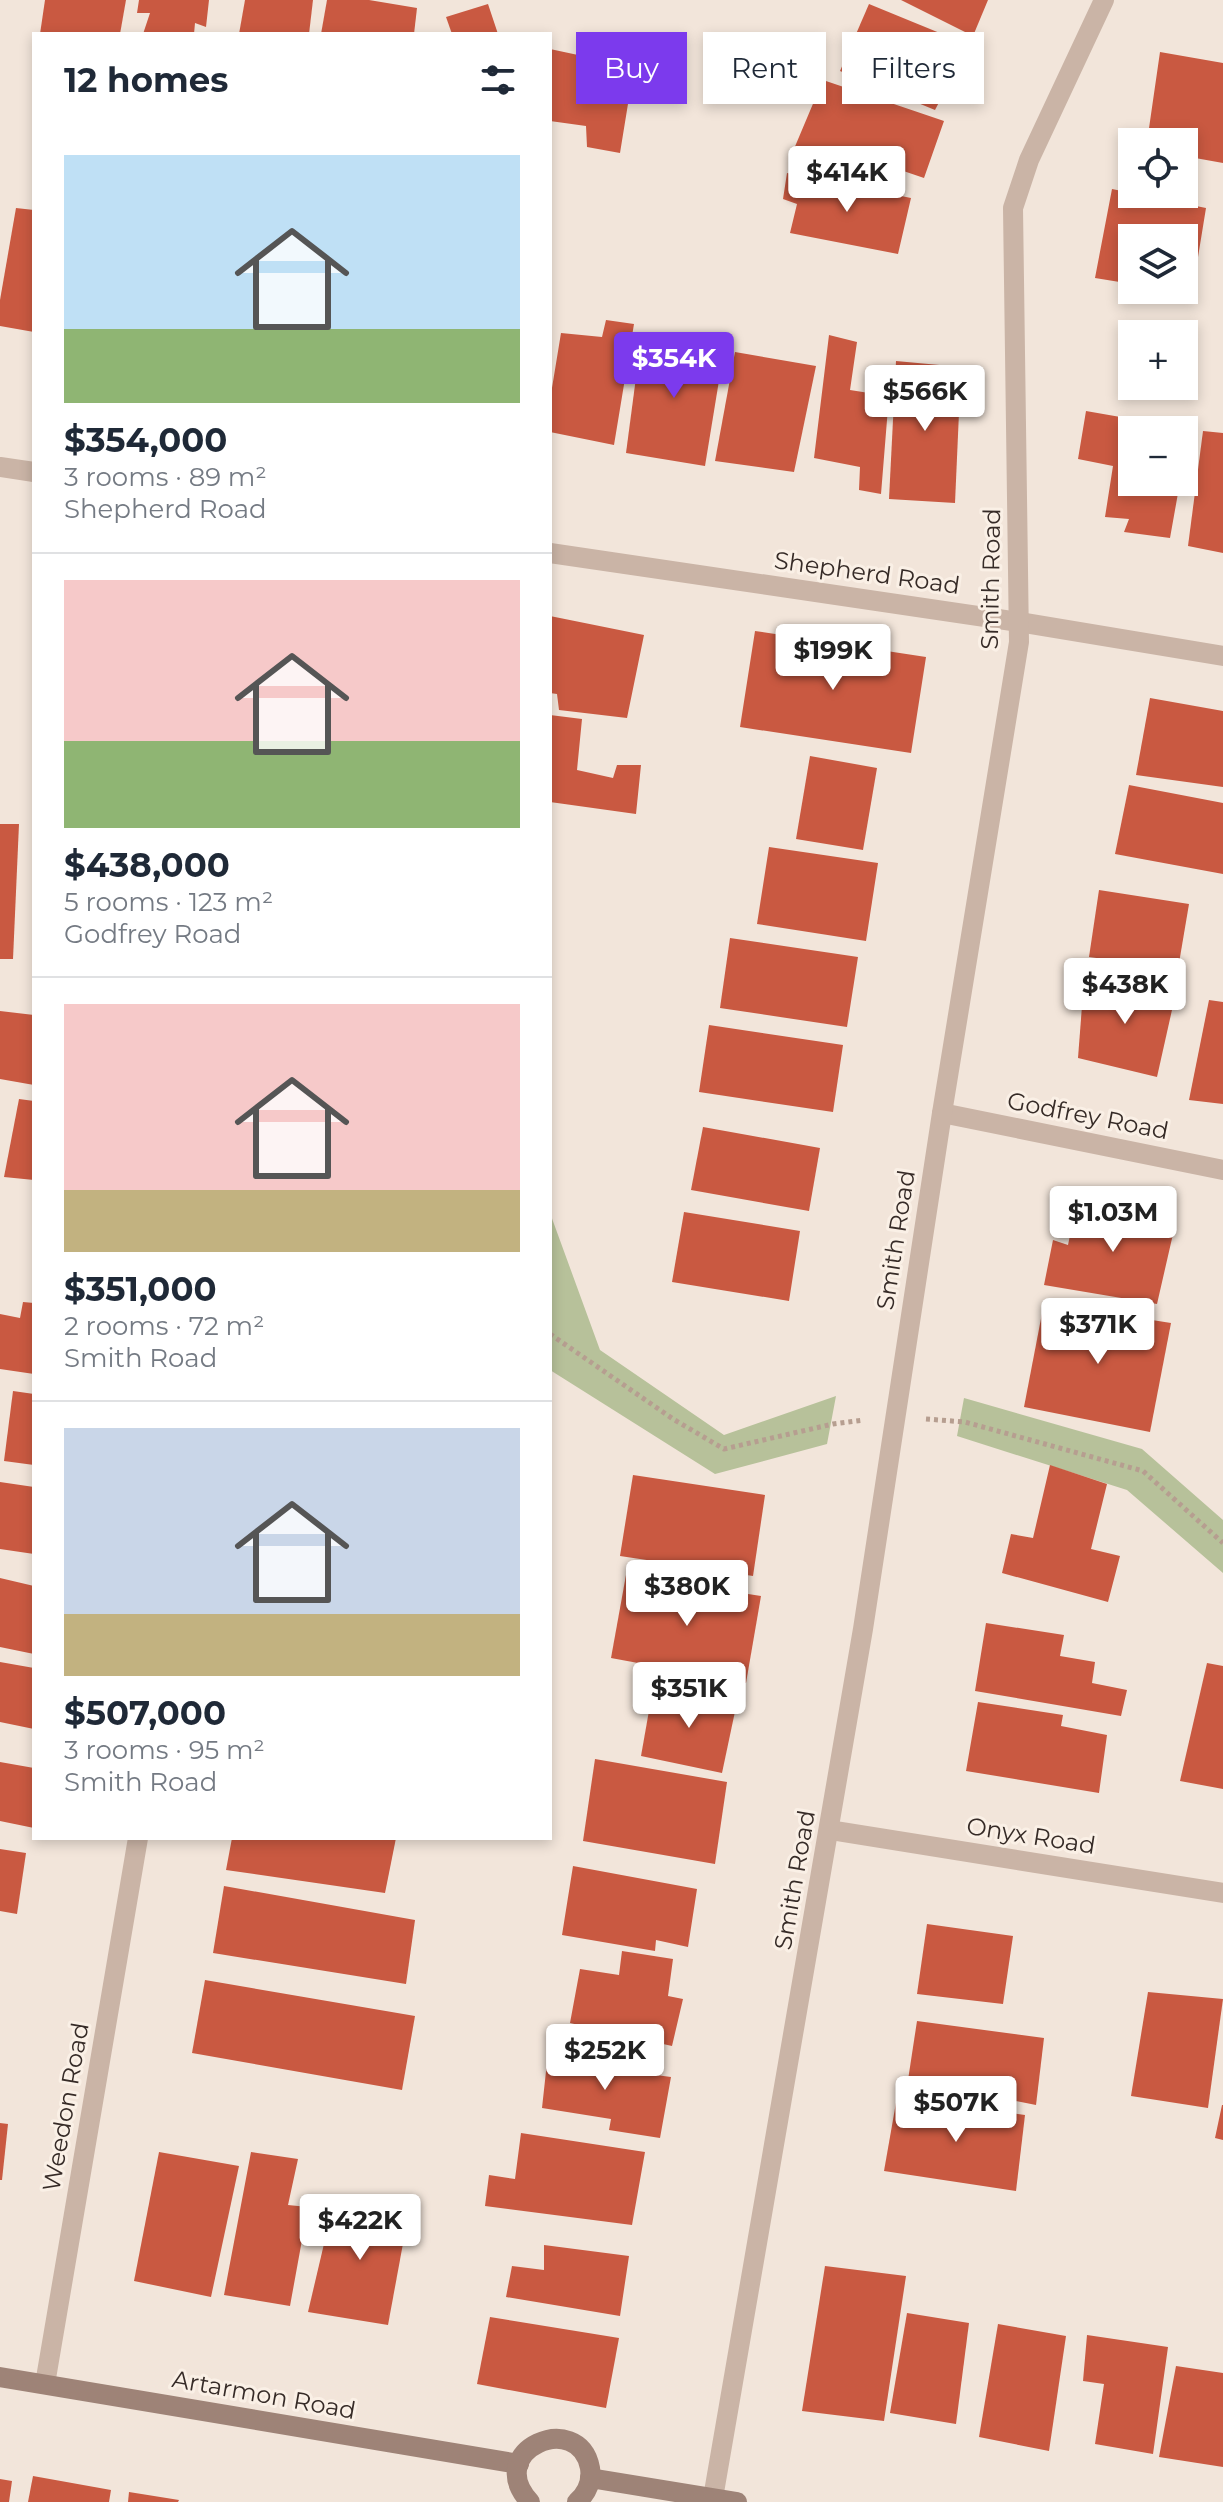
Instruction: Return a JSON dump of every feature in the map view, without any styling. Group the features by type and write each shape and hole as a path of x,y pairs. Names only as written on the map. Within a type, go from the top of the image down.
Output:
{"street":[{"name":"Smith Road","path":"713,2498 830,1830 1019,642 1013,208 1029,160 1104,0"},
{"path":"0,467 32,472"},
{"name":"Shepherd Road","path":"552,553 1019,622 1223,656"},
{"name":"Godfrey Road","path":"942,1113 1223,1170"},
{"name":"Onyx Road","path":"830,1830 1223,1893"},
{"name":"Weedon Road","path":"45,2384 138,1840"},
{"name":"Artarmon Road","path":"0,2377 519,2464"},
{"path":"530,2502 519,2484 519,2464 530,2447 550,2438 571,2442 586,2457 590,2478 588,2488 577,2502"},
{"path":"590,2478 737,2502"}],"green space":[{"path":"552,1218 600,1350 724,1435 836,1396 827,1444 715,1474 552,1371"},
{"path":"964,1398 1142,1449 1223,1520 1223,1573 1127,1490 957,1436"}],"building":[{"path":"45,0 126,0 120,32 40,32"},
{"path":"139,0 209,0 206,27 195,23 194,32 144,32 150,13 137,13"},
{"path":"245,0 313,0 309,32 239,32"},
{"path":"327,0 369,0 417,8 414,32 321,32"},
{"path":"901,0 988,0 975,32 965,32"},
{"path":"488,4 497,32 451,32 446,17"},
{"path":"869,4 937,32 857,32"},
{"path":"552,49 576,55 576,104 628,104 620,153 587,147 586,126 552,121"},
{"path":"1160,52 1223,63 1223,163 1198,159 1198,128 1149,128"},
{"path":"826,81 842,86 842,104 894,104 944,121 924,178 874,161 864,180 791,156 813,104 826,104"},
{"path":"920,104 938,104 935,110"},
{"path":"787,173 911,198 898,254 790,233 797,204 783,199"},
{"path":"1112,189 1118,190 1118,208 1206,208 1198,257 1198,224 1118,224 1118,282 1095,278"},
{"path":"16,208 32,210 32,332 0,326 0,300"},
{"path":"606,320 634,324 614,445 552,432 552,388 561,333 602,337"},
{"path":"642,332 724,350 705,466 626,453"},
{"path":"829,335 857,342 850,390 869,393 872,382 890,383 881,494 859,490 860,467 814,458"},
{"path":"735,352 816,366 794,472 715,461"},
{"path":"896,361 961,367 955,503 889,499"},
{"path":"1086,411 1118,417 1118,496 1178,496 1170,538 1124,532 1129,519 1105,517 1113,466 1078,459"},
{"path":"1203,431 1223,433 1223,553 1188,546 1195,496 1198,496"},
{"path":"552,616 644,635 627,718 559,710 557,694 552,693"},
{"path":"755,631 926,657 911,753 740,727"},
{"path":"1150,698 1223,711 1223,787 1136,775"},
{"path":"552,715 582,719 577,770 613,778 617,765 641,765 636,814 552,802"},
{"path":"810,756 877,768 863,850 796,839"},
{"path":"1129,785 1223,803 1223,874 1115,854"},
{"path":"0,824 19,824 13,959 0,959"},
{"path":"769,847 878,863 866,941 757,924"},
{"path":"1099,890 1189,904 1178,969 1089,957"},
{"path":"730,938 858,957 847,1027 720,1008"},
{"path":"1084,980 1176,992 1157,1077 1078,1058"},
{"path":"1209,1000 1223,1002 1223,1104 1189,1100"},
{"path":"0,1011 32,1015 32,1085 0,1079"},
{"path":"709,1025 843,1045 833,1112 699,1092"},
{"path":"19,1099 32,1101 32,1180 4,1177"},
{"path":"703,1127 820,1148 809,1211 691,1190"},
{"path":"1077,1201 1176,1221 1157,1304 1044,1285 1053,1240 1068,1245"},
{"path":"684,1212 800,1231 789,1301 672,1282"},
{"path":"23,1302 32,1303 32,1374 0,1369 0,1314 20,1318"},
{"path":"1044,1303 1171,1323 1150,1432 1024,1407"},
{"path":"13,1391 32,1394 32,1465 4,1461"},
{"path":"1050,1465 1107,1484 1091,1549 1120,1556 1108,1602 1002,1573 1011,1534 1033,1538"},
{"path":"633,1475 765,1495 753,1576 620,1556"},
{"path":"0,1482 32,1487 32,1554 0,1549"},
{"path":"626,1575 761,1596 746,1683 611,1658"},
{"path":"0,1578 32,1586 32,1654 0,1647"},
{"path":"986,1623 1064,1635 1060,1656 1095,1662 1092,1683 1127,1690 1121,1716 975,1691"},
{"path":"0,1662 32,1668 32,1729 0,1722"},
{"path":"1207,1663 1223,1666 1223,1789 1180,1781"},
{"path":"653,1688 737,1702 722,1773 641,1756"},
{"path":"978,1702 1063,1715 1061,1726 1107,1735 1099,1793 966,1771"},
{"path":"595,1759 727,1782 715,1864 583,1841"},
{"path":"0,1762 32,1768 32,1828 0,1821"},
{"path":"232,1840 396,1840 385,1893 226,1870"},
{"path":"0,1849 26,1853 17,1914 0,1911"},
{"path":"573,1866 697,1889 688,1947 656,1940 655,1951 562,1935"},
{"path":"224,1886 415,1920 406,1984 213,1953"},
{"path":"927,1924 1013,1936 1003,2004 917,1994"},
{"path":"622,1951 673,1959 668,1996 683,1999 672,2046 570,2023 580,1969 619,1975"},
{"path":"205,1980 415,2016 402,2090 192,2053"},
{"path":"1148,1992 1223,1999 1208,2108 1131,2096"},
{"path":"917,2021 1044,2038 1036,2105 908,2080"},
{"path":"549,2044 595,2052 596,2067 671,2077 660,2138 609,2130 611,2119 542,2108"},
{"path":"897,2097 1025,2115 1016,2191 884,2171"},
{"path":"1223,2105 1223,2140 1215,2138"},
{"path":"0,2123 8,2124 2,2180 0,2180"},
{"path":"521,2133 645,2152 632,2225 485,2206 489,2175 515,2179"},
{"path":"159,2152 239,2166 211,2297 134,2281"},
{"path":"251,2152 298,2159 288,2205 308,2207 290,2306 224,2295"},
{"path":"335,2197 409,2211 388,2325 308,2312"},
{"path":"544,2245 629,2256 620,2316 506,2297 512,2266 544,2270"},
{"path":"825,2266 906,2276 884,2421 802,2411"},
{"path":"907,2313 969,2323 956,2424 890,2413"},
{"path":"490,2317 619,2338 606,2408 477,2384"},
{"path":"998,2324 1066,2336 1049,2451 979,2437"},
{"path":"1087,2335 1168,2347 1153,2454 1095,2444 1104,2384 1083,2381"},
{"path":"1176,2366 1223,2373 1223,2467 1159,2457"},
{"path":"33,2476 111,2490 109,2502 28,2502"},
{"path":"0,2479 12,2481 9,2502 0,2502"},
{"path":"129,2492 179,2500 128,2502"}]}
